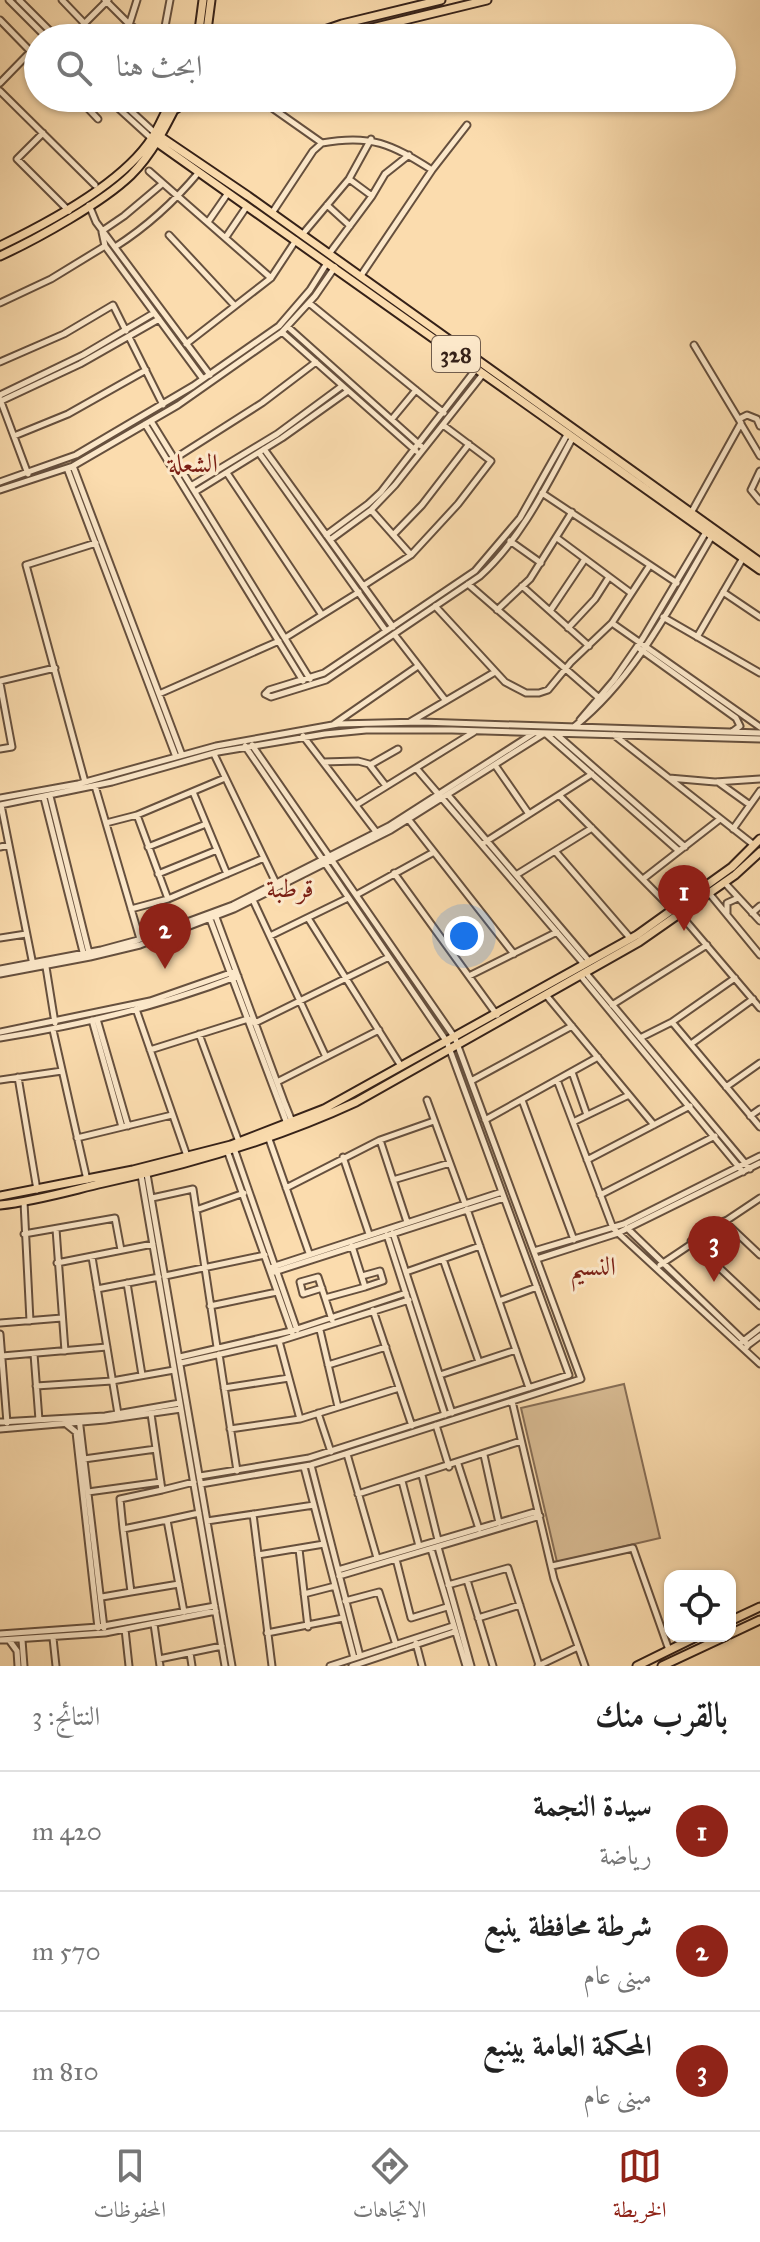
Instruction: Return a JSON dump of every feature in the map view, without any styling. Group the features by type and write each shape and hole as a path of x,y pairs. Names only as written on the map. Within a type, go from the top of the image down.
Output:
{"main road":[{"path":"200,24 203,0"},
{"path":"208,24 211,0"},
{"path":"342,24 441,0"},
{"path":"388,24 487,0"},
{"path":"0,256 70,212 126,169 156,138 166,112"},
{"path":"0,246 89,205 131,175 172,113"},
{"path":"156,138 272,213 299,237"},
{"name":"328","path":"156,138 199,172 299,237 480,371 760,570"},
{"path":"330,261 360,277 760,562"},
{"path":"0,1196 87,1180 187,1156 239,1142 297,1121 546,995 709,893 724,882 758,846"},
{"path":"0,1205 24,1202 232,1152 356,1102 497,1015 639,942 758,846"},
{"path":"736,1618 760,1607"},
{"path":"736,1631 760,1620"},
{"path":"637,1666 686,1642"},
{"path":"662,1666 713,1642"}],"street":[{"path":"9,0 32,24"},
{"path":"19,0 43,24"},
{"path":"62,0 85,24 106,0 129,24"},
{"path":"130,24 137,0"},
{"path":"166,24 170,0"},
{"path":"0,20 24,45"},
{"path":"0,83 24,59"},
{"path":"0,91 95,185"},
{"path":"91,112 98,119"},
{"path":"124,112 156,138"},
{"path":"131,112 156,138"},
{"path":"278,112 322,143"},
{"path":"360,277 432,170 467,125"},
{"path":"43,133 17,159 70,212"},
{"path":"272,213 313,151 322,143 347,138 371,139 395,147 432,170"},
{"path":"186,344 271,278 299,237 349,179 371,139"},
{"path":"0,490 70,467 148,423 282,332 309,303 350,226 385,174 409,155"},
{"path":"149,171 271,278"},
{"path":"115,247 178,197 199,172"},
{"path":"349,179 372,196"},
{"path":"102,231 162,184"},
{"path":"208,222 229,192"},
{"path":"89,205 102,231 186,344 206,377"},
{"path":"226,237 247,205"},
{"path":"327,205 350,226"},
{"path":"102,231 105,246 206,377"},
{"path":"169,235 235,306"},
{"path":"0,303 51,279 105,246"},
{"path":"0,482 76,455 206,377 279,326 330,261"},
{"path":"309,303 444,413"},
{"path":"0,362 64,334 113,305 163,405"},
{"path":"128,334 154,313"},
{"path":"28,474 0,398 159,319"},
{"path":"288,327 392,419 420,450"},
{"path":"282,332 420,450"},
{"path":"694,345 760,456"},
{"path":"174,459 262,403 316,362"},
{"path":"14,436 68,414 146,370"},
{"path":"328,537 371,510 420,450 444,413 480,371"},
{"path":"328,537 368,504 443,425 480,371"},
{"path":"193,489 277,434 342,386"},
{"path":"392,419 416,390"},
{"path":"193,489 262,451 348,391"},
{"path":"691,513 740,421 747,415 757,419 760,426"},
{"path":"148,423 193,489 306,680"},
{"path":"148,423 282,640"},
{"path":"363,586 411,555 458,504 491,461 443,425"},
{"path":"571,435 520,518 485,563 393,630 326,680 271,697 265,694 341,664 386,631 393,630 435,606 490,567 542,493 571,435"},
{"path":"393,535 429,496 469,444"},
{"path":"262,451 446,701"},
{"path":"262,451 386,631"},
{"path":"70,467 96,543 179,756"},
{"path":"70,467 159,694 179,756"},
{"path":"760,471 751,490 760,501"},
{"path":"227,473 322,615"},
{"path":"542,493 677,583"},
{"path":"371,510 411,555"},
{"path":"497,610 541,563 572,512"},
{"path":"575,727 618,684 709,534"},
{"path":"575,727 663,617 709,534"},
{"path":"557,538 631,593"},
{"path":"510,541 541,563"},
{"path":"85,782 26,565 96,543"},
{"path":"697,637 743,558"},
{"path":"550,611 585,559"},
{"path":"435,606 495,672 515,689 539,693 548,690 612,623 650,565"},
{"path":"568,628 595,599 609,577"},
{"path":"468,584 599,698"},
{"path":"522,586 589,646"},
{"path":"159,694 282,640 359,592"},
{"path":"723,592 760,617"},
{"path":"663,617 758,671 760,663"},
{"path":"612,623 736,718 740,726 730,733"},
{"path":"641,647 760,727"},
{"path":"332,725 418,666"},
{"path":"0,749 12,747 0,682 55,668"},
{"path":"409,722 495,672"},
{"path":"0,798 85,782 229,743 332,725 409,722 760,736"},
{"path":"33,966 0,805 95,786 248,746 303,736 366,730 760,736"},
{"path":"356,805 476,730"},
{"path":"444,795 535,733"},
{"path":"0,972 141,942 213,918 407,818 545,733"},
{"path":"545,733 682,849"},
{"path":"555,733 595,773"},
{"path":"613,735 758,846"},
{"path":"303,736 377,833"},
{"path":"120,1499 331,1452 529,1388 570,1378 581,1379 471,1081 452,1043 356,895 248,746"},
{"path":"370,765 398,749"},
{"path":"214,754 276,883"},
{"path":"322,762 358,761 370,765 386,786"},
{"path":"495,765 529,814"},
{"path":"416,768 444,795 560,931"},
{"path":"484,843 595,773"},
{"path":"106,823 137,815 225,778"},
{"path":"668,778 718,782 760,779"},
{"path":"718,782 750,805"},
{"path":"95,786 141,942"},
{"path":"733,829 760,791"},
{"path":"193,792 227,874"},
{"path":"559,795 676,911 760,1008"},
{"path":"47,797 87,955"},
{"path":"137,815 168,899"},
{"path":"141,942 233,905 407,818"},
{"path":"407,818 514,954"},
{"path":"643,879 720,819"},
{"path":"148,847 206,824"},
{"path":"516,875 592,828"},
{"path":"484,843 516,875 560,931 610,1007 715,1136 745,1168"},
{"path":"0,847 9,845"},
{"path":"158,874 217,850"},
{"path":"555,851 631,939"},
{"path":"356,895 434,852"},
{"path":"131,909 168,899 264,858"},
{"path":"328,860 349,898 452,1043 570,1378"},
{"path":"394,873 497,1015"},
{"path":"724,882 760,921"},
{"path":"709,893 760,955"},
{"path":"270,936 349,898"},
{"path":"727,915 727,903 739,898"},
{"path":"253,900 326,1057"},
{"path":"752,913 760,906"},
{"path":"213,918 255,1023 286,1121 284,1126"},
{"path":"308,918 402,1067"},
{"path":"469,976 560,931"},
{"path":"0,938 26,934"},
{"path":"610,1007 707,945"},
{"path":"33,966 46,967 87,955"},
{"path":"255,1023 389,957"},
{"path":"46,967 62,1071 87,1180"},
{"path":"0,1035 135,1008 234,974"},
{"path":"234,974 248,1019 275,1083 291,1119 297,1121"},
{"path":"640,1038 672,1022 735,978"},
{"path":"546,995 654,1125"},
{"path":"691,1044 753,999"},
{"path":"610,1007 640,1038 745,1168"},
{"path":"135,1008 187,1156"},
{"path":"94,1017 125,1126"},
{"path":"150,1050 248,1019 255,1023"},
{"path":"672,1022 760,1127"},
{"path":"471,1081 572,1026"},
{"path":"275,1083 379,1030"},
{"path":"199,1034 239,1142"},
{"path":"485,1120 598,1057"},
{"path":"726,1087 760,1063"},
{"path":"0,1080 62,1071"},
{"path":"572,1072 587,1115"},
{"path":"18,1077 37,1190"},
{"path":"557,1080 616,1231 659,1266 744,1345 760,1364"},
{"path":"573,1122 629,1095"},
{"path":"427,1100 529,1388"},
{"path":"522,1100 574,1240"},
{"path":"587,1160 690,1106"},
{"path":"750,1116 760,1109"},
{"path":"77,1138 172,1115"},
{"path":"286,1188 380,1140 434,1121"},
{"path":"600,1195 715,1136"},
{"path":"269,1139 309,1253"},
{"path":"380,1140 407,1222"},
{"path":"232,1152 265,1255 273,1269 277,1292 295,1333"},
{"path":"232,1152 295,1333"},
{"path":"745,1168 760,1156"},
{"path":"343,1157 369,1234"},
{"path":"393,1180 450,1163"},
{"path":"537,1259 616,1231 760,1163"},
{"path":"144,1174 152,1198 181,1406 207,1521 232,1666"},
{"path":"144,1174 153,1244 180,1360 198,1481 199,1513 225,1666"},
{"path":"152,1198 193,1189 237,1471"},
{"path":"196,1210 244,1193"},
{"path":"273,1269 309,1253 503,1195"},
{"path":"659,1266 691,1241 760,1198"},
{"path":"24,1202 30,1321"},
{"path":"753,1202 760,1209"},
{"path":"273,1269 390,1234 466,1206"},
{"path":"24,1234 115,1218 121,1250"},
{"path":"724,1221 760,1255"},
{"path":"626,1226 659,1266"},
{"path":"56,1229 65,1351"},
{"path":"534,1251 616,1231"},
{"path":"390,1234 440,1375 449,1414"},
{"path":"390,1234 407,1297 449,1414"},
{"path":"691,1241 760,1306"},
{"path":"57,1263 153,1244"},
{"path":"352,1246 365,1287"},
{"path":"406,1272 480,1246"},
{"path":"97,1289 265,1255"},
{"path":"92,1257 118,1414"},
{"path":"443,1259 479,1362"},
{"path":"325,1298 383,1281 380,1271 362,1276"},
{"path":"127,1283 142,1375"},
{"path":"499,1301 537,1287"},
{"path":"322,1288 332,1320"},
{"path":"210,1306 277,1292"},
{"path":"180,1360 320,1330 407,1297"},
{"path":"218,1350 279,1341 332,1320 407,1297"},
{"path":"373,1310 412,1426"},
{"path":"0,1323 62,1318"},
{"path":"744,1345 760,1328"},
{"path":"320,1330 338,1407"},
{"path":"0,1334 3,1426"},
{"path":"744,1345 760,1336"},
{"path":"279,1341 300,1419"},
{"path":"2,1356 107,1347"},
{"path":"328,1365 386,1347"},
{"path":"440,1375 516,1350"},
{"path":"34,1354 39,1420"},
{"path":"36,1386 112,1381 175,1370"},
{"path":"224,1388 289,1378"},
{"path":"198,1481 304,1467 512,1401 570,1378"},
{"path":"230,1429 300,1419 399,1388"},
{"path":"512,1401 551,1566 585,1666"},
{"path":"3,1426 66,1424 181,1406"},
{"path":"3,1426 39,1420 151,1414 181,1406"},
{"path":"318,1413 331,1452"},
{"path":"151,1414 162,1490"},
{"path":"0,1416 3,1426"},
{"path":"80,1420 102,1597 101,1630"},
{"path":"66,1424 76,1432 101,1630"},
{"path":"436,1425 449,1467"},
{"path":"358,1494 449,1467 521,1441"},
{"path":"84,1459 156,1449"},
{"path":"347,1454 377,1558"},
{"path":"484,1455 499,1523"},
{"path":"458,1464 479,1529"},
{"path":"311,1465 357,1657"},
{"path":"304,1467 343,1618 357,1657"},
{"path":"422,1475 447,1607 468,1666"},
{"path":"402,1481 419,1546"},
{"path":"88,1492 161,1482"},
{"path":"119,1487 131,1592"},
{"path":"207,1521 314,1505"},
{"path":"123,1529 199,1513"},
{"path":"253,1514 272,1666"},
{"path":"338,1573 396,1559 479,1529 539,1514"},
{"path":"338,1573 377,1558 419,1546 436,1545 539,1514"},
{"path":"167,1520 184,1612"},
{"path":"258,1555 324,1544"},
{"path":"436,1545 468,1666"},
{"path":"551,1566 633,1548 669,1650"},
{"path":"299,1549 308,1627"},
{"path":"396,1559 411,1618 447,1607"},
{"path":"448,1585 508,1568 538,1666 578,1647"},
{"path":"467,1580 493,1666"},
{"path":"102,1597 179,1584"},
{"path":"304,1594 335,1586"},
{"path":"345,1601 379,1592 396,1645"},
{"path":"478,1618 520,1605"},
{"path":"0,1637 125,1629 215,1609"},
{"path":"0,1637 9,1640 53,1638 184,1612 215,1609"},
{"path":"267,1633 343,1618"},
{"path":"154,1624 159,1662 222,1646"},
{"path":"118,1666 129,1666 125,1629"},
{"path":"330,1666 454,1629"},
{"path":"352,1666 454,1629"},
{"path":"53,1638 56,1666"},
{"path":"9,1640 17,1651 21,1666"},
{"path":"21,1666 22,1640"},
{"path":"416,1643 422,1666"},
{"path":"190,1653 192,1666"}],"shaded area":[{"path":"624,1384 660,1538 557,1562 521,1408"}],"place":[{"name":"سيدة النجمة","path":"684,931"},
{"name":"شرطة محافظة ينبع","path":"165,969"},
{"name":"المحكمة العامة بينبع","path":"714,1282"}],"district":[{"name":"الشعلة","path":"193,463"},
{"name":"قرطبة","path":"290,888"},
{"name":"النسيم","path":"593,1266"}]}
